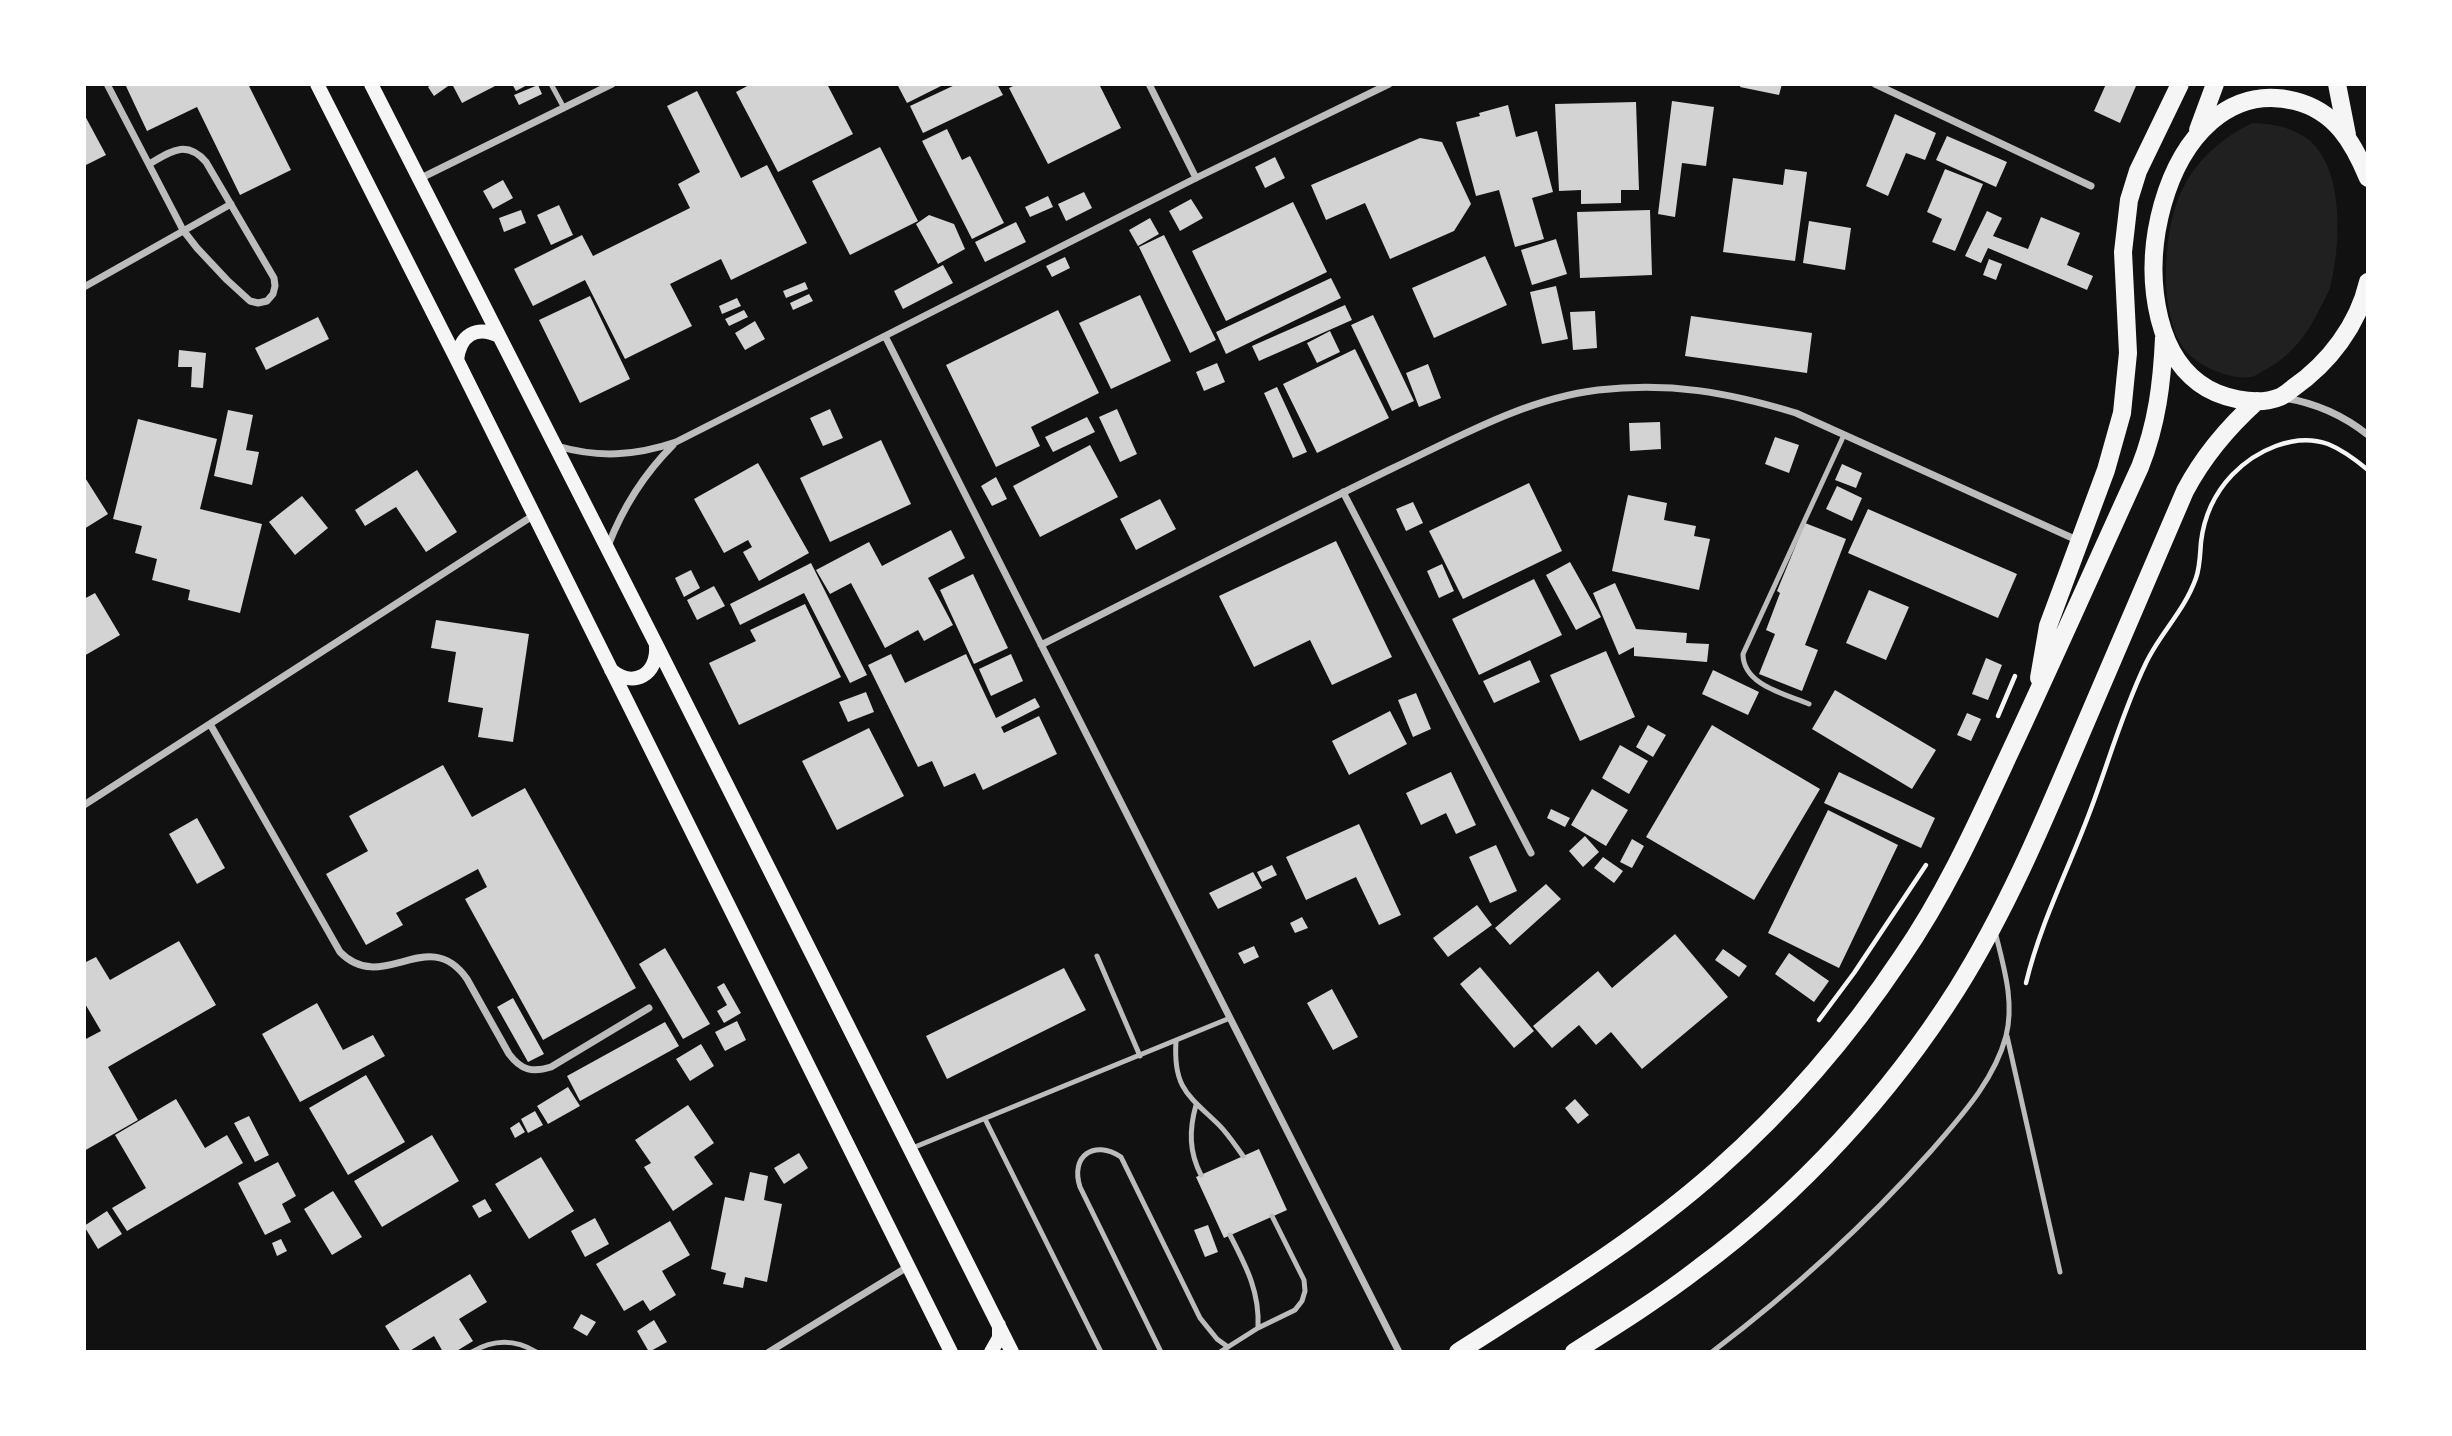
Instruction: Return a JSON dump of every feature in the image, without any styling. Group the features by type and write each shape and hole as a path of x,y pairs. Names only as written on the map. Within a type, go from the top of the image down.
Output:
{"main road":[{"path":"317,84 951,1350"},
{"path":"370,84 656,644 1012,1352"},
{"path":"2038,693 2039,670 2048,626 2115,442 2126,383 2128,323 2123,252 2129,200 2138,171 2180,84"},
{"path":"1458,1352 1606,1257 1663,1215 1726,1162 1769,1121 1816,1069 1889,976 1933,907 1972,834 2038,693 2150,442 2161,390 2164,338 2154,279 2159,219 2167,190 2194,138 2215,84"},
{"path":"2337,84 2347,135"},
{"path":"2194,138 2211,119 2233,106 2257,98 2282,98 2306,104 2329,116 2363,155 2368,177"},
{"path":"2164,338 2179,364 2200,384 2227,397 2257,401 2280,397 2309,377 2334,351 2367,292"},
{"path":"457,360 458,348 466,338 476,332 489,331 499,336"},
{"path":"1574,1352 1642,1310 1703,1266 1761,1218 1815,1166 1866,1111 1913,1052 1956,990 2029,858 2185,491 2208,452 2223,433 2257,401"},
{"path":"610,669 628,679 648,673 657,655 656,644"},
{"path":"990,1352 999,1338 999,1325"}],"street":[{"path":"107,84 183,230 243,296 258,303 267,301 273,294 274,278 206,162 191,150 173,151 149,164"},
{"path":"419,179 612,84"},
{"path":"1149,84 1196,178"},
{"path":"555,445 579,452 628,454 676,442 1196,178 1389,84"},
{"path":"1875,84 2091,186"},
{"path":"84,287 230,204"},
{"path":"885,336 1399,1352"},
{"path":"1041,645 1343,492 1498,418 1546,401 1596,390 1646,386 1697,388 1747,398 1796,413 2079,541"},
{"path":"2280,397 2320,407 2339,415 2368,435"},
{"path":"607,548 635,491 658,460 676,442"},
{"path":"1343,492 1531,853"},
{"path":"84,806 534,515"},
{"path":"210,724 340,952 349,961 360,967 372,968 426,956 450,961 460,968 467,979 509,1054 527,1070 539,1071 551,1067 649,1008"},
{"path":"769,1352 909,1266"}],"lane":[{"path":"551,84 564,108"},
{"path":"1809,704 1752,678 1743,663 1743,654 1844,435"},
{"path":"1712,1352 1805,1277 1861,1224 1914,1170 1964,1113 1983,1086 1998,1061 2006,1034 2008,996 1994,925"},
{"path":"1097,956 1140,1056"},
{"path":"910,1149 1230,1018"},
{"path":"2006,1034 2060,1272"},
{"path":"1176,1041 1177,1075 1184,1091 1219,1126 1243,1156"},
{"path":"1196,1105 1190,1134 1191,1148 1201,1175"},
{"path":"985,1119 1101,1352"},
{"path":"1161,1352 1076,1175 1078,1163 1086,1154 1098,1149 1110,1150 1121,1157 1200,1318 1217,1339 1228,1347"},
{"path":"1220,1352 1258,1328 1295,1310 1302,1301 1306,1290 1304,1280 1272,1216"},
{"path":"1230,1235 1254,1285 1258,1328"},
{"path":"472,1352 492,1343 506,1342 521,1344 536,1352"}],"path":[{"path":"2025,990 2041,931 2090,811 2111,747 2143,668 2176,619 2197,576 2207,517 2217,494 2251,458 2276,445 2299,441 2325,443 2341,450 2368,470"},
{"path":"2208,452 2238,470"},
{"path":"1997,717 2018,668"},
{"path":"1819,1020 1910,893 1928,862"}],"shaded area":[{"path":"2253,123 2291,130 2317,148 2333,183 2338,226 2337,247 2331,284 2310,327 2298,343 2283,358 2257,375 2239,377 2210,369 2194,359 2181,345 2168,305 2166,263 2177,202 2190,176 2213,149 2232,134"}],"building":[{"path":"125,84 248,84 291,170 240,195 197,107 147,131"},
{"path":"432,84 451,84 434,96 428,87"},
{"path":"452,84 499,84 462,103"},
{"path":"512,84 529,84 516,91"},
{"path":"751,84 827,84 853,134 778,172 736,92"},
{"path":"897,84 945,84 907,103"},
{"path":"957,84 997,84 1003,95 923,133 910,106"},
{"path":"1017,84 1099,84 1121,128 1048,164 1009,88"},
{"path":"1741,84 1782,84 1779,95 1740,87"},
{"path":"2106,84 2136,86 2120,123 2094,111"},
{"path":"538,85 542,94 519,105 514,95"},
{"path":"697,91 741,178 767,165 807,243 731,280 721,259 670,284 692,326 625,359 585,280 533,306 514,269 582,235 593,256 690,208 678,184 700,172 667,106"},
{"path":"1672,101 1714,107 1706,166 1682,163 1675,217 1658,214"},
{"path":"1636,102 1639,190 1621,190 1621,203 1581,204 1581,190 1559,191 1555,104"},
{"path":"1508,105 1516,137 1537,131 1553,192 1532,198 1544,239 1515,247 1499,190 1476,196 1456,122"},
{"path":"84,114 106,155 84,166"},
{"path":"1895,114 1936,133 1925,160 1906,153 1888,196 1866,186"},
{"path":"947,129 962,160 970,156 1004,223 972,239 922,141"},
{"path":"1947,136 2007,162 1996,187 1936,160"},
{"path":"1420,138 1442,142 1471,204 1454,231 1390,259 1365,203 1326,220 1311,185"},
{"path":"880,147 918,221 850,255 812,181"},
{"path":"1275,157 1285,178 1265,188 1255,167"},
{"path":"1785,169 1807,172 1795,261 1723,252 1733,178 1783,185"},
{"path":"1945,169 1983,184 1955,251 1932,242 1942,219 1927,212"},
{"path":"503,180 513,198 493,209 483,191"},
{"path":"1084,192 1092,208 1066,221 1058,204"},
{"path":"1048,196 1053,207 1030,217 1025,207"},
{"path":"1191,199 1203,218 1180,231 1169,211"},
{"path":"1293,202 1327,272 1226,321 1192,251"},
{"path":"559,205 573,235 551,245 537,215"},
{"path":"521,210 526,223 504,232 499,218"},
{"path":"1650,210 1652,275 1580,278 1577,212"},
{"path":"1987,211 2002,218 1993,236 2028,249 2041,217 2080,233 2067,265 2093,276 2087,290 1988,248 1981,263 1965,256"},
{"path":"929,215 954,224 965,249 938,264 916,224"},
{"path":"1150,218 1159,234 1138,246 1129,230"},
{"path":"1809,221 1851,228 1845,270 1803,263"},
{"path":"1016,222 1026,242 985,262 975,242"},
{"path":"1164,235 1216,340 1190,353 1139,247"},
{"path":"1556,239 1567,274 1532,285 1521,250"},
{"path":"1485,256 1507,305 1434,338 1412,288"},
{"path":"1065,257 1070,268 1052,277 1046,266"},
{"path":"1989,259 2002,264 1996,280 1983,275"},
{"path":"943,265 953,283 903,309 894,291"},
{"path":"1331,278 1341,298 1226,354 1216,332"},
{"path":"805,282 808,289 786,298 783,291"},
{"path":"1556,286 1568,339 1542,344 1530,292"},
{"path":"809,294 813,301 793,310 790,303"},
{"path":"1140,295 1171,361 1111,389 1079,323"},
{"path":"590,296 630,379 580,403 539,320"},
{"path":"737,298 741,306 722,314 719,306"},
{"path":"1345,305 1352,320 1259,361 1252,346"},
{"path":"744,310 748,317 729,326 725,319"},
{"path":"1058,310 1099,393 1031,427 1040,446 996,467 946,365"},
{"path":"1595,311 1597,348 1573,350 1570,312"},
{"path":"1373,315 1414,401 1392,411 1351,325"},
{"path":"1691,316 1812,333 1807,373 1685,356"},
{"path":"318,317 329,339 266,370 255,348"},
{"path":"755,321 765,339 745,350 735,333"},
{"path":"1330,331 1340,352 1317,363 1307,343"},
{"path":"1355,349 1389,418 1317,453 1283,384"},
{"path":"179,350 206,353 203,388 191,387 192,367 178,367"},
{"path":"1217,363 1225,382 1204,391 1196,372"},
{"path":"1428,364 1441,398 1419,407 1406,373"},
{"path":"1277,387 1307,452 1293,458 1264,393"},
{"path":"830,409 843,438 823,446 810,418"},
{"path":"1117,409 1137,454 1120,462 1099,417"},
{"path":"228,410 253,415 246,450 259,452 252,485 214,476"},
{"path":"1087,417 1095,432 1053,452 1045,437"},
{"path":"138,419 217,439 200,509 262,524 240,613 188,600 190,590 152,580 157,559 135,553 142,526 113,519"},
{"path":"1660,422 1661,449 1630,451 1629,423"},
{"path":"1775,437 1799,445 1789,473 1765,464"},
{"path":"881,440 911,504 830,542 800,478"},
{"path":"1090,445 1118,497 1040,537 1013,486"},
{"path":"758,463 809,553 759,581 743,552 752,547 748,540 724,553 694,499"},
{"path":"1842,464 1862,473 1856,488 1835,480"},
{"path":"417,470 457,532 426,552 396,507 365,526 355,510"},
{"path":"84,476 108,514 84,529"},
{"path":"996,477 1007,499 992,506 981,486"},
{"path":"1529,483 1562,551 1463,599 1429,531"},
{"path":"1837,486 1862,498 1852,521 1826,509"},
{"path":"1628,495 1667,503 1664,520 1696,526 1694,536 1710,539 1699,590 1612,571"},
{"path":"302,496 328,528 295,555 269,522"},
{"path":"1160,499 1176,529 1136,550 1120,519"},
{"path":"1413,502 1423,523 1406,531 1396,509"},
{"path":"1868,509 2017,574 1998,618 1848,553"},
{"path":"1805,523 1846,539 1805,645 1818,650 1802,691 1759,674 1775,634 1766,630 1780,593 1777,591"},
{"path":"951,530 965,558 928,578 953,625 924,641 918,630 885,648 851,583 830,594 816,570 869,542 882,566"},
{"path":"1336,541 1392,657 1332,685 1310,640 1254,667 1219,596"},
{"path":"1570,562 1601,617 1576,630 1546,575"},
{"path":"811,563 867,675 850,683 804,593 740,625 730,604"},
{"path":"1442,564 1454,591 1439,598 1427,571"},
{"path":"691,570 700,588 684,597 675,578"},
{"path":"973,574 1008,648 974,664 940,590"},
{"path":"1534,579 1562,635 1479,675 1452,619"},
{"path":"1615,583 1636,629 1687,633 1686,643 1709,644 1707,662 1634,656 1634,647 1619,655 1593,593"},
{"path":"714,586 725,606 697,620 687,600"},
{"path":"1869,590 1909,607 1886,660 1846,643"},
{"path":"95,593 120,635 84,656 84,599"},
{"path":"805,604 841,677 739,725 709,663 756,641 750,630"},
{"path":"436,620 529,634 513,742 478,737 483,708 448,702 456,652 431,648"},
{"path":"1606,651 1635,717 1580,741 1550,675"},
{"path":"891,654 905,683 966,654 996,718 1035,698 1040,707 1001,727 1004,733 1039,716 1057,754 983,790 975,773 944,787 932,761 918,767 868,665"},
{"path":"1011,654 1023,681 991,696 979,669"},
{"path":"1986,658 2002,665 1988,700 1972,694"},
{"path":"1530,660 1540,682 1494,703 1483,681"},
{"path":"1713,670 1759,692 1748,715 1702,694"},
{"path":"1835,690 1936,750 1912,789 1812,729"},
{"path":"866,692 874,712 848,722 839,702"},
{"path":"1416,693 1431,729 1413,737 1398,700"},
{"path":"1390,711 1407,744 1349,775 1332,741"},
{"path":"1967,713 1981,719 1971,741 1957,735"},
{"path":"1648,725 1666,735 1653,757 1636,747"},
{"path":"1712,725 1820,789 1754,900 1646,837"},
{"path":"869,728 904,796 837,830 802,761"},
{"path":"1620,745 1648,761 1629,794 1602,778"},
{"path":"443,765 472,817 525,788 636,988 543,1040 465,899 487,887 478,869 396,913 403,925 366,945 326,874 368,851 349,816"},
{"path":"1451,772 1476,825 1456,834 1446,813 1421,825 1406,793"},
{"path":"1839,772 1935,818 1921,848 1824,803"},
{"path":"1592,789 1628,810 1606,846 1571,825"},
{"path":"1551,809 1570,818 1565,827 1547,818"},
{"path":"1828,810 1898,845 1839,968 1768,933"},
{"path":"197,818 225,868 197,884 169,834"},
{"path":"1359,824 1401,915 1379,925 1356,877 1306,900 1286,857"},
{"path":"1585,836 1599,852 1583,867 1569,851"},
{"path":"1632,839 1644,846 1632,868 1620,862"},
{"path":"1496,845 1517,891 1490,903 1469,857"},
{"path":"1603,857 1623,871 1614,883 1594,868"},
{"path":"1272,865 1277,875 1262,882 1257,872"},
{"path":"1253,872 1262,888 1218,909 1209,893"},
{"path":"1546,884 1561,899 1510,945 1495,928"},
{"path":"1477,905 1492,925 1448,957 1433,938"},
{"path":"1302,917 1308,928 1295,933 1290,923"},
{"path":"1675,934 1728,997 1642,1069 1611,1032 1596,1045 1579,1025 1552,1048 1533,1026 1598,971 1612,988"},
{"path":"179,941 216,1005 108,1067 138,1120 84,1151 84,1040 101,1031 84,1002 84,963 96,957 110,980"},
{"path":"1254,946 1259,957 1244,964 1238,953"},
{"path":"665,948 710,1024 683,1039 639,964"},
{"path":"1723,949 1747,966 1739,977 1715,960"},
{"path":"1789,953 1829,981 1814,1002 1775,974"},
{"path":"1480,967 1534,1031 1514,1048 1460,984"},
{"path":"1064,968 1086,1010 947,1079 926,1036"},
{"path":"724,983 741,1013 724,1023 717,1011 727,1005 717,987"},
{"path":"1332,989 1358,1037 1333,1050 1307,1003"},
{"path":"513,998 544,1054 528,1062 497,1007"},
{"path":"317,1003 343,1050 373,1035 385,1056 300,1102 262,1034"},
{"path":"737,1021 746,1040 725,1051 715,1032"},
{"path":"665,1022 679,1046 580,1101 567,1076"},
{"path":"701,1044 714,1066 690,1081 676,1059"},
{"path":"366,1075 405,1142 348,1175 309,1108"},
{"path":"568,1087 580,1106 548,1124 537,1106"},
{"path":"176,1099 205,1148 227,1135 243,1163 127,1231 112,1208 146,1188 115,1135"},
{"path":"1575,1099 1589,1115 1578,1124 1565,1108"},
{"path":"688,1105 714,1143 694,1157 713,1184 673,1211 644,1167 651,1163 635,1140"},
{"path":"535,1111 543,1125 528,1133 521,1119"},
{"path":"249,1116 269,1155 255,1162 234,1123"},
{"path":"519,1122 525,1132 515,1138 510,1128"},
{"path":"432,1135 459,1181 382,1227 354,1181"},
{"path":"1259,1149 1287,1210 1224,1238 1196,1177"},
{"path":"799,1153 808,1168 784,1184 774,1168"},
{"path":"541,1157 574,1211 529,1239 495,1184"},
{"path":"278,1162 296,1196 282,1204 291,1222 265,1235 238,1183"},
{"path":"750,1172 768,1176 764,1200 782,1204 767,1282 745,1277 743,1288 723,1284 726,1273 711,1269 725,1197 744,1201"},
{"path":"333,1191 362,1237 332,1255 304,1209"},
{"path":"485,1199 492,1211 479,1218 472,1206"},
{"path":"107,1211 122,1234 98,1249 84,1226"},
{"path":"595,1218 609,1244 585,1257 571,1231"},
{"path":"670,1221 690,1255 662,1271 676,1295 650,1311 643,1300 624,1311 596,1264"},
{"path":"1208,1225 1218,1252 1205,1257 1194,1230"},
{"path":"281,1239 287,1251 277,1256 272,1243"},
{"path":"470,1274 487,1302 459,1319 473,1341 455,1352 443,1352 434,1336 408,1352 401,1352 385,1326"},
{"path":"581,1314 596,1322 587,1336 573,1328"},
{"path":"654,1320 667,1342 649,1352 637,1331"}]}
